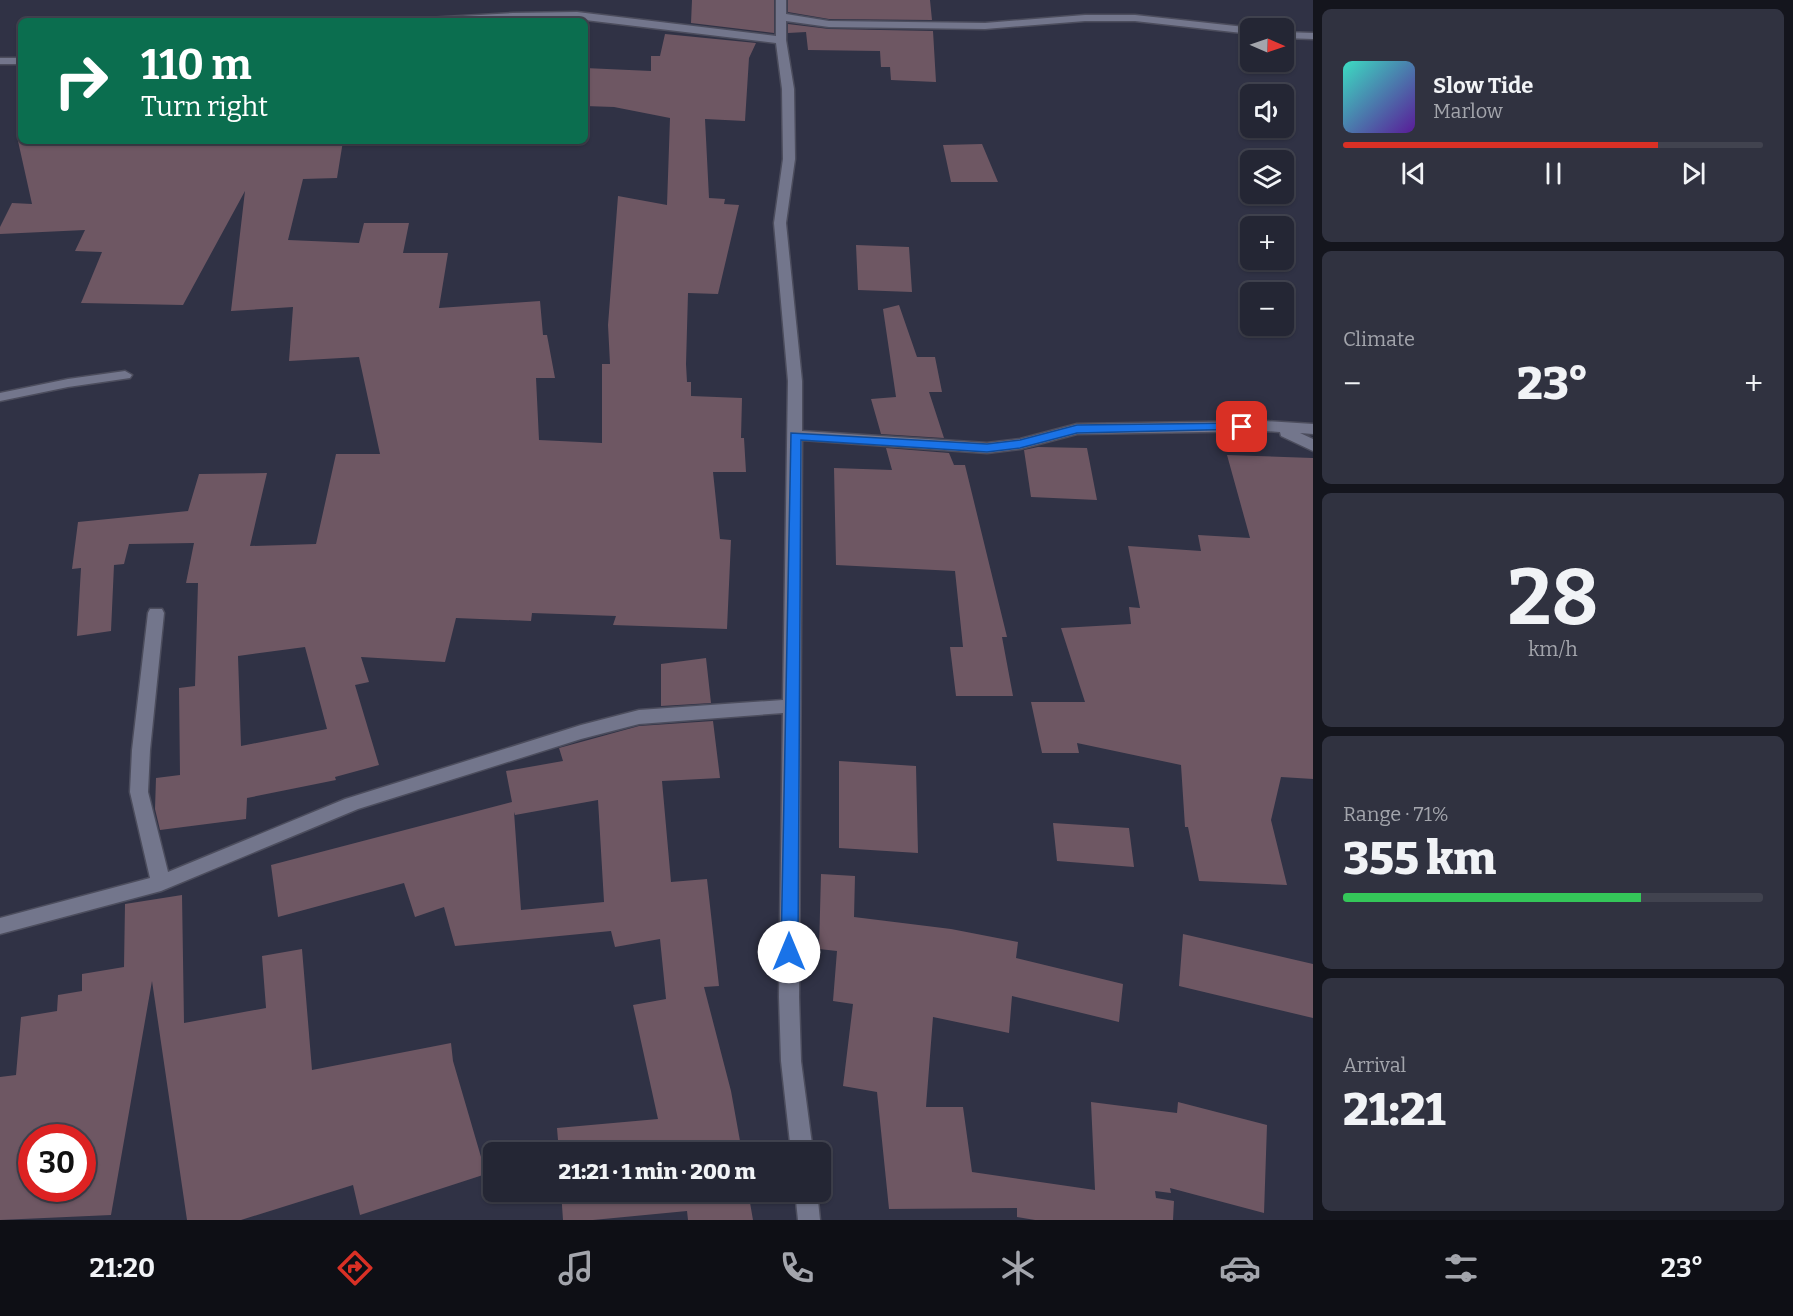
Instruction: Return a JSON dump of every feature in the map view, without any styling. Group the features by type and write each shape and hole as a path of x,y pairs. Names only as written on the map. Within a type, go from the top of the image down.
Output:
{"street":[{"path":"801,1142 791,1060 789,997 795,381 780,224 789,159 788,89 781,40 781,8 829,24 985,26 1085,18 1135,18 1240,30"},
{"path":"489,18 550,15 597,16 684,27 737,37 781,40"},
{"path":"1294,35 1313,36"},
{"path":"0,61 18,61"},
{"path":"0,397 68,382 125,375"},
{"path":"795,435 987,448 1020,444 1077,429 1265,426 1313,429"},
{"path":"1265,426 1305,440 1313,446"},
{"path":"156,613 141,750 139,792 161,883"},
{"path":"0,926 161,883 352,804 581,732 639,717 792,706"},
{"path":"807,1202 809,1220"}],"building":[{"path":"692,0 774,0 774,33 691,23"},
{"path":"788,0 930,0 932,20 829,19 788,12"},
{"path":"788,24 829,29 933,31 936,82 891,80 890,67 881,67 880,51 808,50 806,32 788,33"},
{"path":"665,34 756,43 749,58 745,121 705,119 709,198 725,199 724,204 739,205 718,294 688,293 686,364 687,382 691,382 691,396 742,398 741,438 744,438 746,472 713,472 720,539 731,540 727,629 613,625 616,616 532,613 531,621 456,618 445,662 361,657 369,682 355,685 379,765 335,777 336,780 247,798 246,819 160,830 155,809 156,778 180,775 179,688 195,686 198,583 186,583 194,543 129,544 124,564 114,565 111,631 77,636 81,568 72,569 78,522 188,511 199,474 267,473 250,546 316,544 336,454 380,454 359,357 289,361 293,307 231,311 245,191 183,305 81,303 102,252 75,251 85,230 0,234 0,227 12,203 32,204 19,144 343,144 337,178 303,179 288,240 359,243 364,223 409,223 403,253 448,253 439,308 540,301 543,335 547,335 555,378 536,378 539,440 602,443 602,364 610,364 608,325 618,196 667,205 670,118 614,107 588,106 588,68 651,71 651,56 660,56","holes":["305,647 327,729 241,746 238,656"]},
{"path":"982,144 998,182 951,182 943,145"},
{"path":"856,245 909,247 912,292 858,290"},
{"path":"899,305 917,357 935,357 942,392 929,392 944,438 881,434 871,399 896,397 883,309"},
{"path":"1038,447 1087,448 1097,500 1031,497 1024,450"},
{"path":"886,448 949,453 954,465 965,465 1007,637 1002,637 1013,696 956,696 950,647 963,647 955,571 836,565 834,468 892,470"},
{"path":"1227,455 1313,458 1313,779 1281,777 1271,820 1287,885 1199,881 1188,827 1185,827 1181,765 1077,743 1079,753 1042,753 1031,702 1085,702 1061,628 1131,624 1129,607 1140,608 1128,546 1201,551 1198,535 1250,538"},
{"path":"706,658 711,703 661,706 661,664"},
{"path":"713,721 720,778 662,781 671,882 707,879 719,986 704,987 731,1091 740,1142 558,1142 557,1128 658,1119 633,1005 666,999 660,939 615,947 611,931 455,946 444,907 415,917 404,883 278,917 271,865 512,802 506,771 563,761 559,748 639,726","holes":["598,800 604,902 521,910 514,812 515,815"]},
{"path":"839,761 916,766 918,853 839,848"},
{"path":"1053,823 1129,828 1134,867 1057,861"},
{"path":"821,874 855,876 854,917 951,929 1018,942 1016,958 1123,984 1119,1022 1012,996 1009,1033 933,1017 926,1107 963,1107 972,1172 1095,1190 1091,1102 1177,1113 1178,1102 1267,1125 1264,1213 1170,1188 1171,1193 1155,1191 1156,1198 1174,1201 1173,1220 1035,1220 1017,1217 1017,1208 889,1209 877,1092 843,1086 853,1004 833,1001 837,951 819,949"},
{"path":"182,895 184,1023 266,1008 262,956 302,949 312,1070 451,1043 453,1061 483,1164 483,1175 360,1215 353,1185 241,1220 187,1220 152,981 111,1215 0,1220 0,1077 16,1075 21,1017 57,1011 58,995 82,991 82,974 124,967 125,904"},
{"path":"1183,934 1313,964 1313,1018 1179,986"},
{"path":"562,1202 750,1202 753,1220 688,1220 687,1211 593,1220 563,1220"}],"route":[{"path":"789,952 795,435 987,448 1020,444 1077,429 1242,427"}]}
